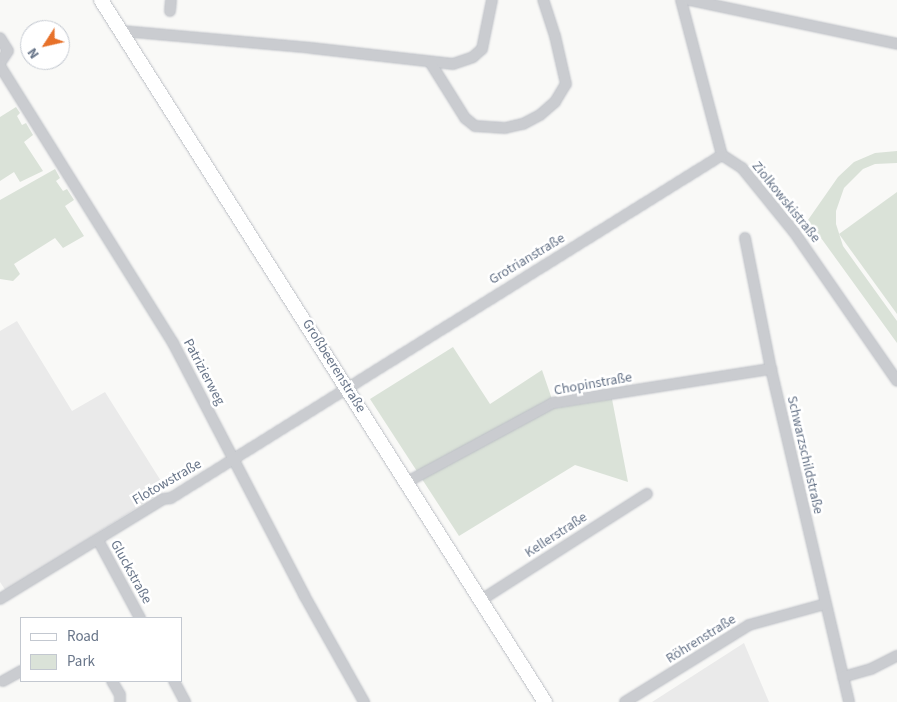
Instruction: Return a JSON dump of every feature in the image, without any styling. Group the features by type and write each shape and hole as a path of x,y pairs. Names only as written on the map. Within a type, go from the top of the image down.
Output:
{"street":[{"name":"Großbeerenstraße","path":"101,0 347,386 545,702"},
{"path":"170,0 170,11"},
{"path":"122,31 311,48 454,64 473,57 482,48 492,0"},
{"path":"430,62 465,118 475,126 505,128 523,124 540,115 555,102 566,84 555,36 543,0"},
{"path":"681,0 722,155"},
{"path":"689,0 897,44"},
{"name":"Patrizierweg","path":"0,38 8,51 0,64 172,342 304,595 364,702"},
{"name":"Ziolkowskistraße","path":"722,155 742,168 794,232 897,380"},
{"name":"Grotrianstraße","path":"347,386 722,155"},
{"name":"Schwarzschildstraße","path":"745,238 771,369 849,702"},
{"name":"Chopinstraße","path":"407,482 553,403 771,369"},
{"name":"Flotowstraße","path":"0,599 163,499 170,498 347,386"},
{"name":"Kellerstraße","path":"481,600 647,494"},
{"name":"Gluckstraße","path":"98,540 139,617"},
{"name":"Röhrenstraße","path":"625,702 749,625 825,604"},
{"path":"843,677 871,669 897,656"},
{"path":"4,681 20,672"},
{"path":"113,682 120,696 120,702"},
{"path":"175,682 185,702"}],"shaded area":[{"path":"17,321 72,411 105,392 166,489 6,591 0,582 0,331"},
{"path":"744,643 769,702 652,702"}],"green space":[{"path":"16,107 20,113 17,116 22,125 26,123 33,135 24,142 43,171 20,182 14,172 0,181 0,117"},
{"path":"897,151 897,163 875,164 863,169 844,188 836,211 836,224 843,246 897,321 897,343 808,220 838,177 854,162 875,153"},
{"path":"55,169 60,178 56,181 63,191 67,189 74,200 65,206 84,236 63,248 55,238 14,264 20,274 13,281 0,279 0,200"},
{"path":"897,192 897,314 839,234"},
{"path":"453,347 490,404 542,370 555,408 612,399 628,482 575,465 459,536 370,399"}]}
